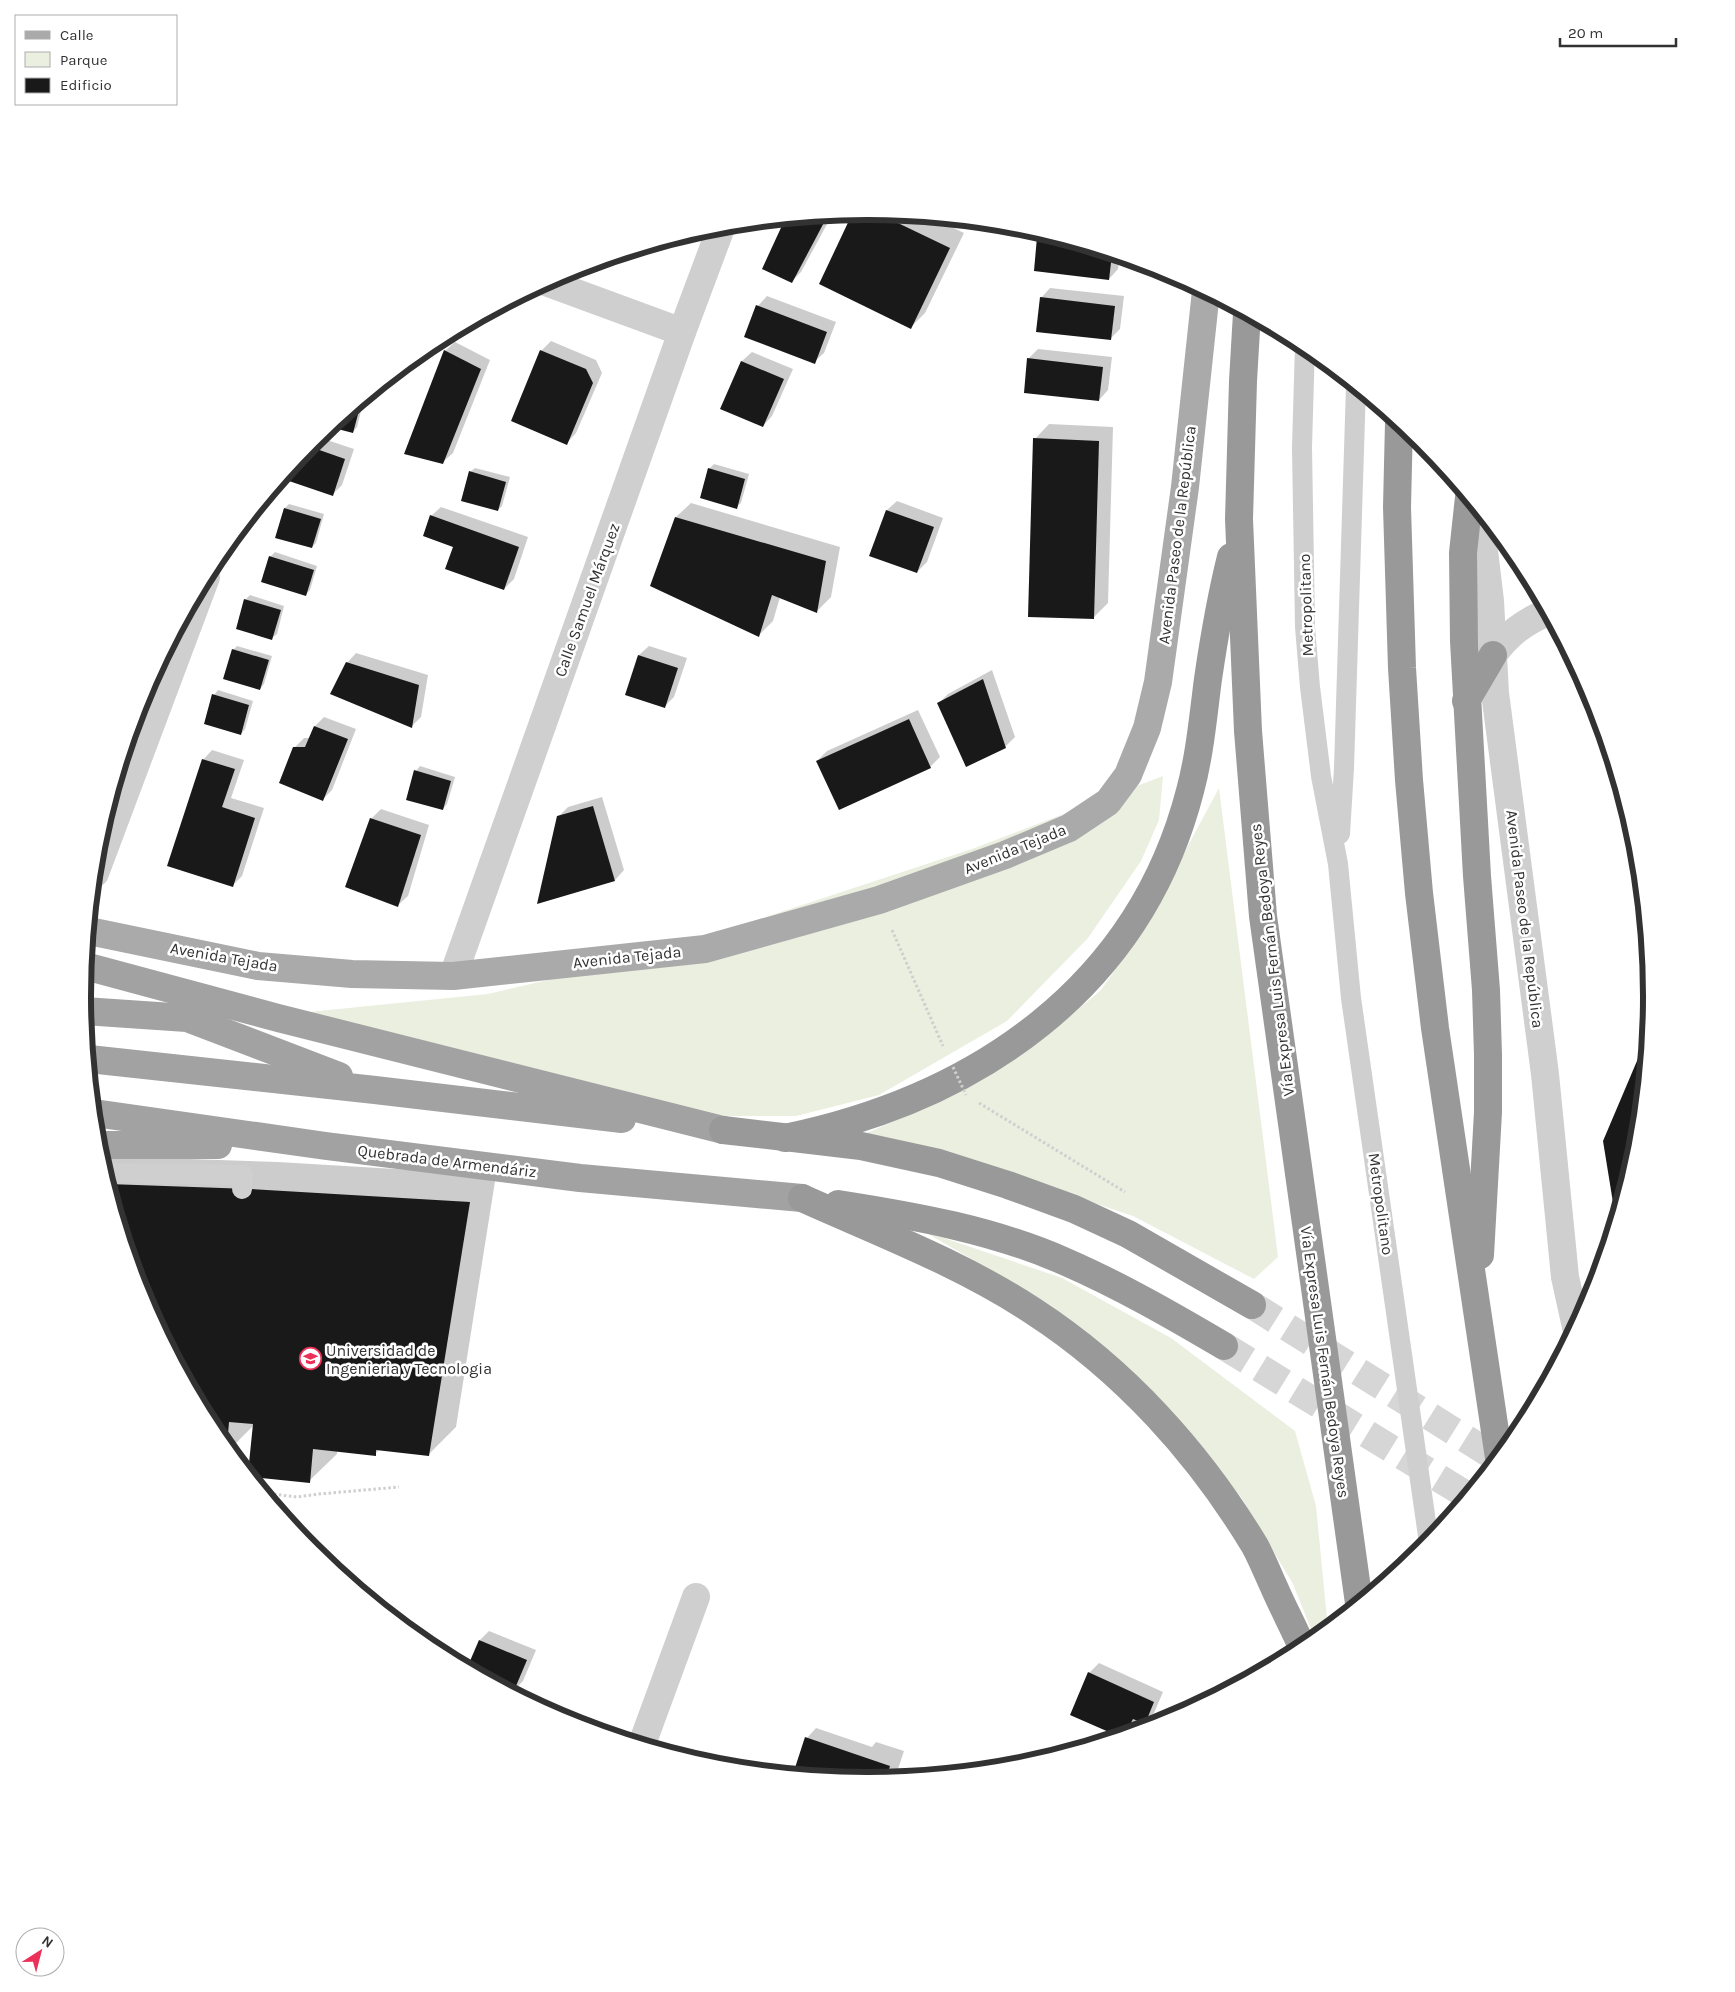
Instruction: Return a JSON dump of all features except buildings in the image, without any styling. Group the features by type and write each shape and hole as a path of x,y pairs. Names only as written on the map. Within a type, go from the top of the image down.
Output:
{"highway":[{"name":"Vía Expresa Luis Fernán Bedoya Reyes","path":"1247,319 1239,519 1248,731 1263,916 1358,1597"},
{"path":"1399,431 1398,588 1409,780 1435,1028 1498,1449"},
{"path":"1468,505 1463,553 1466,701 1476,876 1486,990 1488,1055 1488,1112 1476,1314"},
{"path":"786,1138 820,1131 886,1110 955,1080 1020,1040 1051,1016 1087,982 1112,952 1152,890 1180,827 1188,801 1199,757 1208,679 1222,594 1239,519"},
{"path":"1466,701 1493,655"},
{"path":"92,968 278,1018 723,1130"},
{"path":"92,1012 188,1018 375,1090"},
{"path":"94,1060 861,1146 929,1161 1074,1209 1128,1234 1252,1305"},
{"name":"Quebrada de Armendáriz","path":"101,1114 326,1146 580,1178 802,1198"},
{"path":"106,1144 326,1146"},
{"path":"802,1198 895,1212 986,1233 1065,1261 1135,1294 1224,1346"},
{"path":"802,1198 926,1253 988,1284 1034,1311 1077,1342 1124,1382 1167,1426 1212,1480 1256,1548 1298,1641"}],"main road":[{"name":"Avenida Paseo de la República","path":"1128,774 1147,728 1158,682 1185,487 1205,297"},
{"name":"Avenida Tejada","path":"94,932 258,966 352,974 453,976 706,949 879,900 1005,855 1069,828 1108,802 1128,774"}],"street":[{"name":"Calle Samuel Márquez","path":"453,976 718,235"},
{"path":"556,286 682,332"},
{"name":"Avenida Paseo de la República","path":"1480,520 1490,601 1495,693 1545,1074 1565,1277 1574,1318"},
{"path":"1490,601 1501,609 1514,614 1543,613"},
{"path":"107,841 193,612"},
{"path":"1493,655 1514,630 1543,614"},
{"path":"644,1739 696,1597"}],"lane":[{"name":"Metropolitano","path":"1305,355 1302,447 1305,627 1310,687 1321,776 1338,864 1351,998 1427,1533"},
{"name":"Metropolitano","path":"1338,864 1344,768 1356,393"},
{"path":"112,1173 243,1175 242,1189"}],"path":[{"path":"879,900 947,1054"},
{"path":"953,1067 966,1095 1128,1194"},
{"path":"273,1494 297,1497 399,1487"}],"green space":[{"path":"1163,776 1159,820 1141,861 1088,938 1007,1021 879,1095 796,1116 696,1116 299,1013 488,994 638,959 972,849"},
{"path":"1219,788 1278,1257 1254,1279 1133,1216 993,1169 860,1136 941,1101 1045,1037 1101,990 1141,933"},
{"path":"923,1231 1062,1278 1171,1338 1295,1431 1316,1506 1327,1621 1312,1632 1293,1584 1241,1497 1171,1413 996,1273"}],"tunnel":[{"path":"1252,1305 1493,1456"},
{"path":"1224,1346 1463,1493"}],"place":[{"name":"Universidad de Ingenieria y Tecnologia","path":"310,1359"}]}
